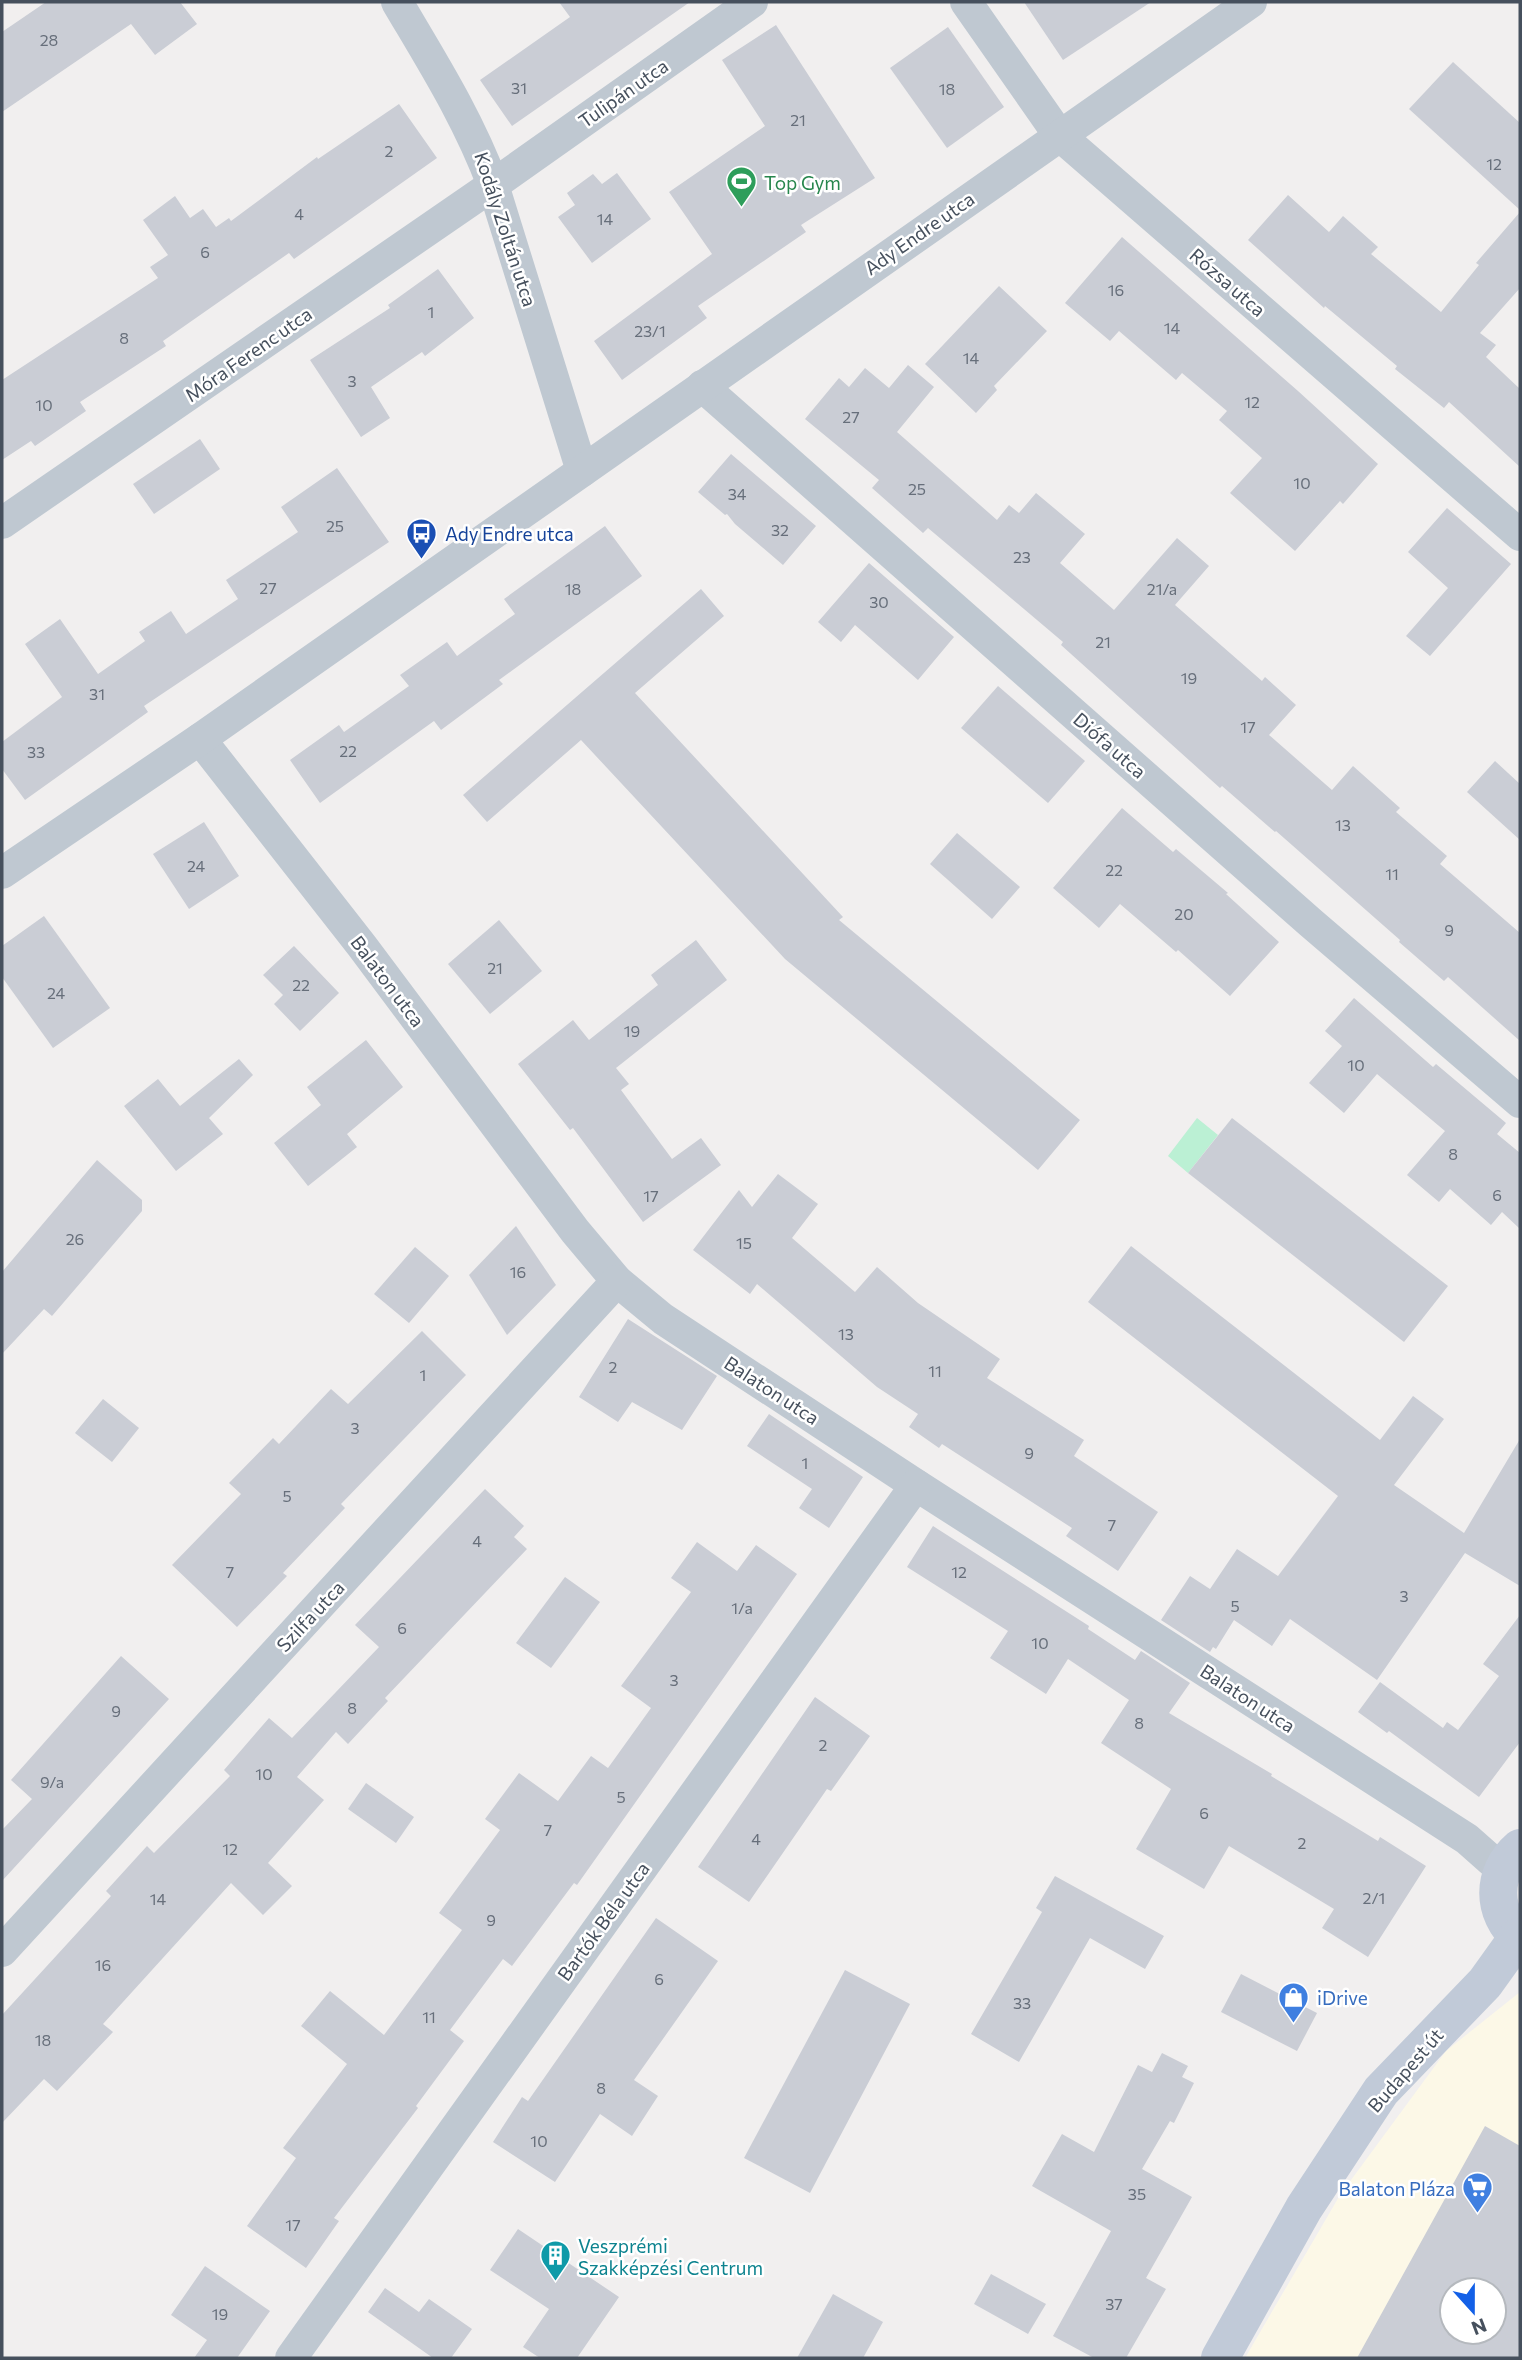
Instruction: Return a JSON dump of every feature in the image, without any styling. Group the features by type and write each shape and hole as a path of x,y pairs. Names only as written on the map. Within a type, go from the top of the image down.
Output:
{"main road":[{"name":"Budapest út","path":"1220,2358 1304,2208 1381,2091 1485,1983 1519,1937 1506,1923 1498,1906 1497,1887 1511,1859"}],"street":[{"name":"Kodály Zoltán utca","path":"397,2 464,116 494,185 582,471"},
{"name":"Tulipán utca","path":"494,185 752,2"},
{"name":"Rózsa utca","path":"966,2 1059,135 1520,535"},
{"name":"Ady Endre utca","path":"4,868 200,739 1251,2"},
{"name":"Móra Ferenc utca","path":"2,523 494,185"},
{"name":"Diófa utca","path":"702,386 1311,923 1520,1101"},
{"name":"Balaton utca","path":"200,739 362,946 575,1231 617,1281 663,1319 916,1485 1467,1839 1511,1859"},
{"name":"Szilfa utca","path":"2,1951 617,1281"},
{"name":"Bartók Béla utca","path":"291,2358 916,1485"}],"shaded area":[{"path":"1520,1992 1520,2358 1245,2358 1340,2195 1446,2051"}],"green space":[{"path":"1197,1118 1218,1135 1188,1173 1168,1156"}],"building":[{"path":"46,2 180,2 197,24 155,55 131,24 2,112 2,32"},
{"path":"559,2 690,2 512,126 480,80 570,17"},
{"path":"1024,2 1151,2 1063,60"},
{"path":"776,25 875,178 801,225 806,232 698,306 707,318 622,380 594,341 712,254 669,192 765,126 722,60"},
{"path":"948,27 1004,107 947,148 890,68"},
{"path":"1453,62 1520,123 1520,210 1409,109"},
{"path":"399,104 437,158 294,259 289,253 163,341 166,346 80,402 86,411 35,446 31,441 2,460 2,380 158,278 150,267 168,255 143,220 175,196 190,218 203,209 216,227 229,218 231,221 317,157 318,159"},
{"path":"617,173 651,219 592,263 558,217 575,205 567,193 593,174 602,184"},
{"path":"1288,195 1329,232 1343,216 1378,247 1371,254 1441,312 1479,265 1476,263 1520,212 1520,288 1480,333 1496,345 1486,357 1520,389 1520,467 1449,402 1444,408 1395,369 1397,366 1325,306 1324,308 1248,240"},
{"path":"1122,237 1378,464 1343,504 1340,501 1295,551 1230,493 1262,458 1219,420 1227,411 1182,373 1176,380 1119,331 1110,341 1065,303"},
{"path":"438,269 474,318 425,356 422,352 371,387 390,418 361,437 310,360 390,308 388,305"},
{"path":"999,286 1047,331 994,386 997,390 976,413 925,364"},
{"path":"908,365 934,387 897,432 997,520 1009,505 1019,513 1036,493 1085,534 1060,563 1114,610 1177,538 1209,566 1175,605 1262,681 1265,677 1296,705 1269,735 1332,790 1353,766 1400,808 1396,812 1447,856 1440,864 1520,933 1520,1041 1448,977 1444,981 1276,831 1222,786 1220,788 1061,645 1063,642 928,528 923,533 872,488 879,480 805,419 839,378 849,387 865,368 889,388"},
{"path":"200,439 220,469 154,514 133,484"},
{"path":"731,454 816,526 783,565 727,514 698,492"},
{"path":"337,468 389,542 144,706 148,712 25,800 2,769 2,742 62,697 25,644 60,619 98,674 145,641 139,632 171,611 186,634 238,599 226,580 298,532 281,507"},
{"path":"1447,508 1511,564 1430,656 1406,636 1448,588 1408,552"},
{"path":"605,526 642,576 499,680 503,684 441,730 434,721 320,803 290,760 339,725 344,732 409,686 400,675 447,642 457,656 515,614 504,599"},
{"path":"869,563 954,637 918,680 855,625 841,642 818,622"},
{"path":"701,589 724,616 635,693 843,917 839,920 1080,1120 1038,1170 785,959 581,740 487,822 463,795"},
{"path":"998,686 1085,761 1048,803 961,728"},
{"path":"1495,761 1520,784 1520,840 1467,792"},
{"path":"1122,808 1173,852 1176,849 1228,893 1226,894 1279,942 1230,996 1120,904 1099,928 1053,888"},
{"path":"204,822 239,876 189,909 153,854"},
{"path":"957,833 1020,887 992,919 930,864"},
{"path":"44,916 110,1008 53,1048 2,977 2,946"},
{"path":"499,920 542,971 490,1014 448,964"},
{"path":"696,940 727,980 616,1068 629,1084 621,1090 672,1159 701,1138 721,1165 643,1222 573,1128 570,1130 518,1064 573,1020 589,1040 658,985 651,975"},
{"path":"294,946 339,993 300,1031 274,1004 283,995 263,975"},
{"path":"1354,998 1433,1067 1436,1064 1506,1123 1497,1134 1520,1153 1520,1229 1502,1212 1491,1225 1450,1189 1439,1202 1407,1175 1445,1131 1377,1074 1344,1113 1309,1083 1342,1046 1325,1031"},
{"path":"366,1040 403,1087 347,1134 357,1147 308,1186 274,1143 321,1105 307,1087"},
{"path":"239,1059 253,1075 209,1118 223,1134 176,1171 124,1106 158,1079 180,1106"},
{"path":"1232,1118 1448,1286 1404,1342 1188,1173"},
{"path":"97,1160 142,1200 142,1211 52,1316 44,1309 2,1354 2,1272"},
{"path":"778,1174 818,1204 792,1238 855,1292 877,1267 918,1303 1000,1359 987,1378 1084,1440 1074,1456 1158,1512 1118,1571 1066,1536 1072,1528 942,1444 939,1448 909,1427 918,1414 877,1387 757,1284 750,1294 693,1250 739,1190 752,1207"},
{"path":"516,1226 556,1285 507,1335 469,1275"},
{"path":"1131,1246 1380,1440 1413,1396 1444,1419 1394,1485 1464,1533 1520,1439 1520,1586 1465,1553 1377,1680 1290,1619 1272,1646 1234,1620 1216,1649 1213,1647 1210,1652 1161,1620 1190,1576 1210,1589 1237,1549 1278,1576 1338,1496 1088,1302"},
{"path":"415,1247 449,1276 409,1323 374,1294"},
{"path":"628,1319 717,1376 682,1430 632,1402 618,1422 579,1397"},
{"path":"422,1331 466,1375 341,1504 345,1508 283,1573 287,1576 237,1627 172,1565 241,1494 229,1483 273,1438 279,1444 331,1389 348,1404"},
{"path":"103,1399 139,1428 112,1462 75,1433"},
{"path":"769,1414 863,1477 829,1528 799,1508 812,1489 747,1446"},
{"path":"485,1489 524,1526 514,1537 527,1549 385,1698 388,1701 348,1744 336,1732 297,1777 324,1800 268,1863 292,1886 263,1915 231,1883 103,2024 113,2032 57,2091 44,2079 2,2123 2,2015 111,1896 106,1891 147,1846 154,1853 230,1776 224,1770 269,1718 292,1738 379,1647 355,1625"},
{"path":"933,1526 1089,1626 1088,1629 1135,1660 1141,1651 1190,1683 1169,1713 1378,1841 1380,1837 1426,1866 1368,1957 1322,1928 1334,1909 1229,1846 1204,1889 1136,1849 1171,1789 1101,1743 1129,1700 1068,1659 1046,1694 990,1658 1008,1631 907,1567"},
{"path":"697,1542 737,1571 756,1545 797,1574 577,1885 574,1883 512,1966 503,1959 450,2030 464,2041 416,2106 418,2108 334,2218 339,2221 306,2268 247,2226 296,2158 283,2148 347,2064 301,2026 330,1991 384,2035 462,1930 439,1913 500,1830 485,1819 519,1773 558,1801 591,1756 608,1768 651,1708 621,1686 691,1592 671,1578"},
{"path":"565,1577 600,1602 551,1668 516,1643"},
{"path":"1520,1615 1520,1742 1479,1797 1389,1731 1387,1733 1358,1712 1380,1682 1443,1728 1447,1722 1458,1730 1499,1676 1483,1664"},
{"path":"121,1656 169,1699 2,1881 2,1830 32,1799 11,1780"},
{"path":"815,1697 870,1736 831,1791 827,1789 749,1902 698,1867"},
{"path":"366,1783 414,1817 396,1843 348,1809"},
{"path":"1055,1876 1164,1936 1145,1969 1090,1938 1019,2062 971,2034 1042,1912 1036,1908"},
{"path":"656,1918 718,1961 634,2080 658,2096 632,2136 600,2114 555,2182 493,2142 522,2097 528,2101"},
{"path":"845,1970 910,2004 810,2193 744,2158"},
{"path":"1241,1974 1317,2013 1297,2051 1221,2012"},
{"path":"1162,2053 1188,2066 1182,2077 1194,2083 1174,2123 1170,2121 1142,2169 1192,2197 1146,2278 1166,2289 1126,2358 1094,2358 1053,2336 1111,2231 1032,2186 1062,2134 1094,2152 1138,2065 1152,2072"},
{"name":"Balaton Pláza","path":"1485,2126 1520,2146 1520,2358 1357,2358"},
{"name":"Veszprémi Szakképzési Centrum","path":"518,2229 619,2297 577,2358 540,2358 523,2347 549,2309 490,2270"},
{"path":"205,2266 270,2311 237,2358 194,2358 207,2340 171,2315"},
{"path":"991,2274 1046,2304 1028,2334 974,2304"},
{"path":"385,2288 419,2312 429,2299 472,2329 451,2358 433,2358 368,2312"},
{"path":"833,2294 883,2322 863,2358 797,2358"}],"place":[{"name":"Top Gym","path":"741,209"},
{"name":"Ady Endre utca","path":"422,560"},
{"name":"iDrive","path":"1294,2024"},
{"name":"Balaton Pláza","path":"1478,2215"},
{"name":"Veszprémi Szakképzési Centrum","path":"555,2283"}]}
